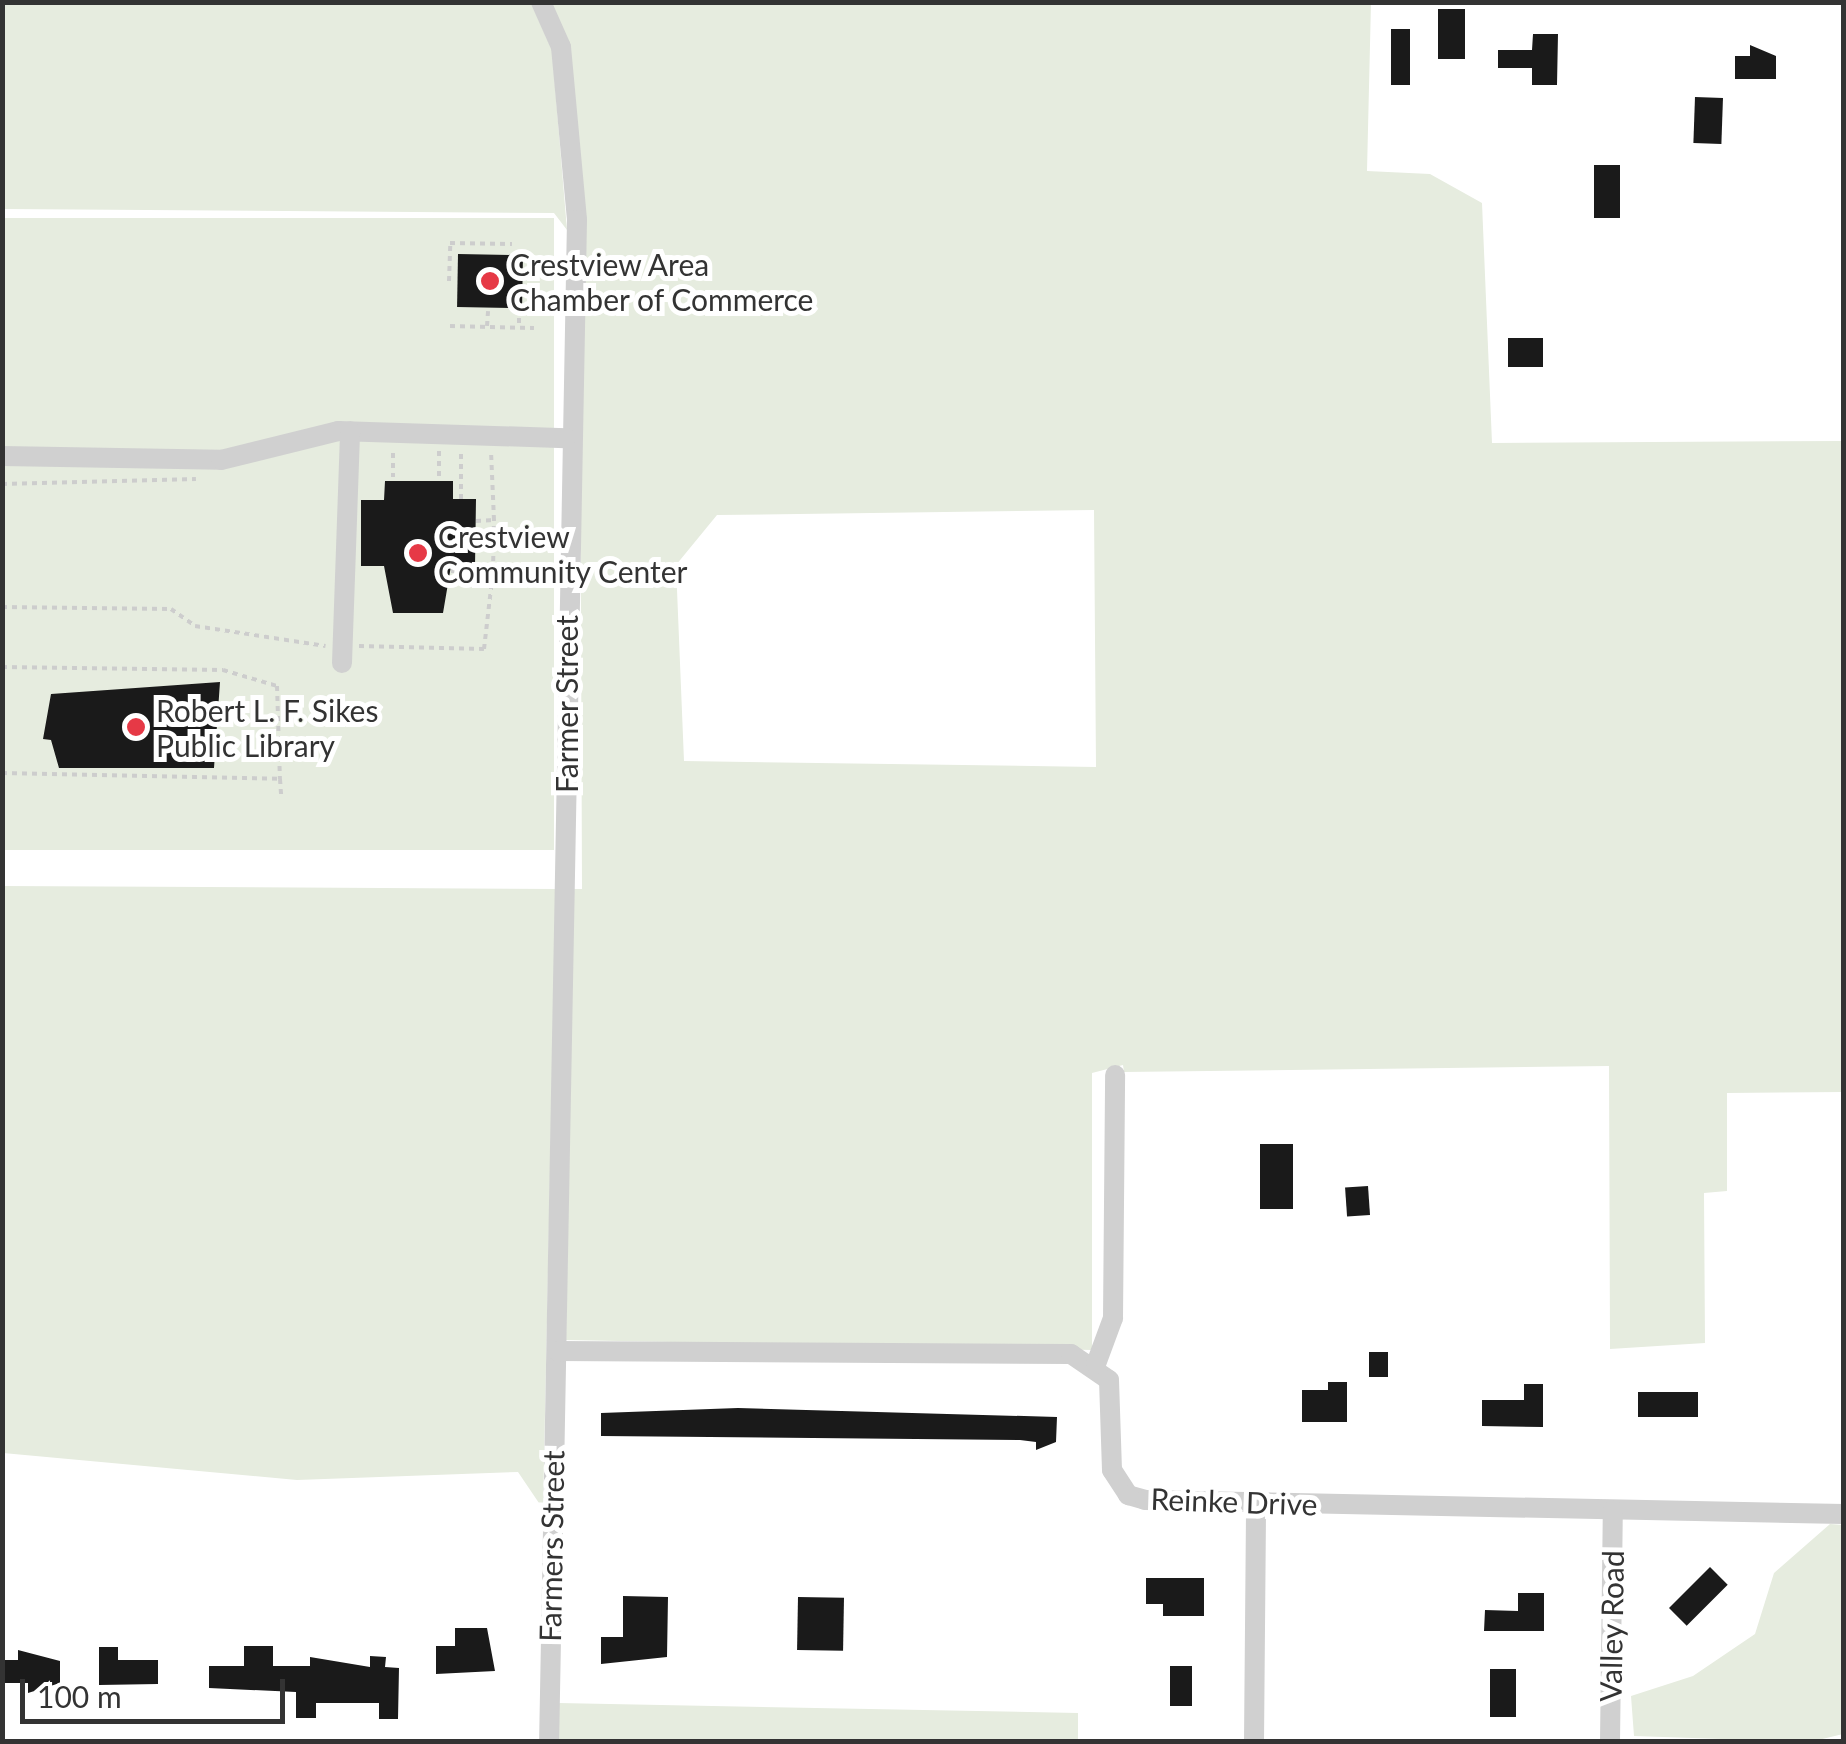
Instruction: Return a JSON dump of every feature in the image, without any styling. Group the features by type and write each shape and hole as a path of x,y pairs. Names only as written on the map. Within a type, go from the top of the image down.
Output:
{"street":[{"name":"Farmer Street","path":"541,2 561,47 576,220 566,438 557,1351"},
{"path":"342,664 350,431"},
{"path":"2,456 221,460 350,431 566,438"},
{"path":"557,1351 1070,1354 1096,1364 1113,1318 1115,1075"},
{"name":"Farmers Street","path":"549,1742 557,1351"},
{"name":"Reinke Drive","path":"1096,1364 1112,1392 1112,1470 1128,1495 1256,1504 1844,1514"},
{"path":"1254,1742 1256,1504"},
{"name":"Valley Road","path":"1610,1742 1613,1510"}],"path":[{"path":"449,280 450,243 512,244"},
{"path":"520,308 520,328"},
{"path":"488,311 488,326"},
{"path":"450,326 534,328"},
{"path":"438,443 462,447 472,444"},
{"path":"2,607 170,610 195,626 291,645 343,638 366,647 484,649 492,638 495,467 482,444"},
{"path":"461,500 462,447"},
{"path":"476,521 494,520"},
{"path":"451,571 493,571"},
{"path":"2,667 223,670 277,686 281,795"},
{"path":"2,773 280,779"}],"shaded area":[{"path":"3,3 531,3 552,50 567,230 554,213 3,209"},
{"path":"551,3 1371,3 1367,171 1430,174 1482,203 1492,443 1843,441 1843,1092 1727,1093 1727,1191 1704,1193 1705,1343 1610,1349 1609,1066 1124,1072 1123,1065 1092,1073 1092,1350 566,1340 573,889 582,889 580,341","holes":["1094,510 1096,767 684,761 676,565 717,515"]},
{"path":"3,218 554,218 554,850 3,850"},
{"path":"3,886 556,889 543,1509 518,1472 297,1480 3,1453"},
{"path":"1830,1524 1843,1525 1843,1734 1810,1742 1634,1736 1631,1696 1693,1676 1755,1634 1774,1573"},
{"path":"558,1703 1078,1713 1078,1741 558,1742"}],"building":[{"path":"1438,9 1465,9 1465,59 1438,59"},
{"path":"1391,29 1410,29 1410,85 1391,85"},
{"path":"1533,34 1558,34 1557,85 1532,85 1532,68 1498,68 1498,50 1532,50"},
{"path":"1750,45 1776,56 1776,79 1735,79 1735,56 1750,56"},
{"path":"1695,97 1723,98 1721,144 1693,143"},
{"path":"1594,165 1620,165 1620,218 1594,218"},
{"name":"Crestview Area Chamber of Commerce","path":"458,254 523,255 522,308 457,307"},
{"path":"1508,338 1543,338 1543,367 1508,367"},
{"name":"Crestview Community Center","path":"385,481 453,481 453,499 476,499 475,567 451,566 443,613 393,613 384,566 361,566 361,500 384,500"},
{"path":"220,682 214,768 59,768 51,740 43,739 51,694"},
{"path":"1260,1144 1293,1144 1293,1209 1260,1209"},
{"path":"1368,1186 1370,1215 1347,1217 1345,1188"},
{"path":"1369,1352 1388,1352 1388,1377 1369,1377"},
{"path":"1328,1382 1347,1382 1347,1422 1302,1422 1302,1390 1328,1390"},
{"path":"1524,1384 1543,1384 1543,1427 1482,1426 1482,1400 1524,1400"},
{"path":"1638,1392 1698,1392 1698,1417 1638,1417"},
{"path":"738,1408 1057,1417 1056,1442 1036,1450 1036,1442 1020,1440 601,1436 601,1413"},
{"path":"1710,1567 1728,1585 1687,1626 1669,1608"},
{"path":"1146,1578 1204,1578 1204,1616 1163,1616 1163,1604 1146,1604"},
{"path":"1518,1593 1544,1593 1544,1631 1484,1631 1485,1610 1518,1611"},
{"path":"623,1596 668,1597 667,1657 601,1664 601,1637 623,1637"},
{"path":"798,1597 844,1598 843,1651 797,1650"},
{"path":"455,1628 487,1628 495,1671 436,1674 436,1646 455,1646"},
{"path":"244,1646 273,1646 273,1666 310,1666 310,1657 370,1667 370,1656 386,1657 385,1667 399,1668 398,1719 379,1719 379,1703 316,1703 316,1718 296,1718 296,1692 209,1688 209,1666 244,1666"},
{"path":"99,1647 118,1647 118,1660 158,1660 158,1684 99,1685"},
{"path":"18,1650 60,1661 60,1683 28,1693 28,1683 5,1683 5,1660 18,1660"},
{"path":"1170,1666 1192,1666 1192,1706 1170,1706"},
{"path":"1490,1669 1516,1669 1516,1717 1490,1717"}],"place":[{"name":"Crestview Area Chamber of Commerce","path":"490,281"},
{"name":"Crestview Community Center","path":"418,553"},
{"name":"Robert L. F. Sikes Public Library","path":"136,727"}]}
